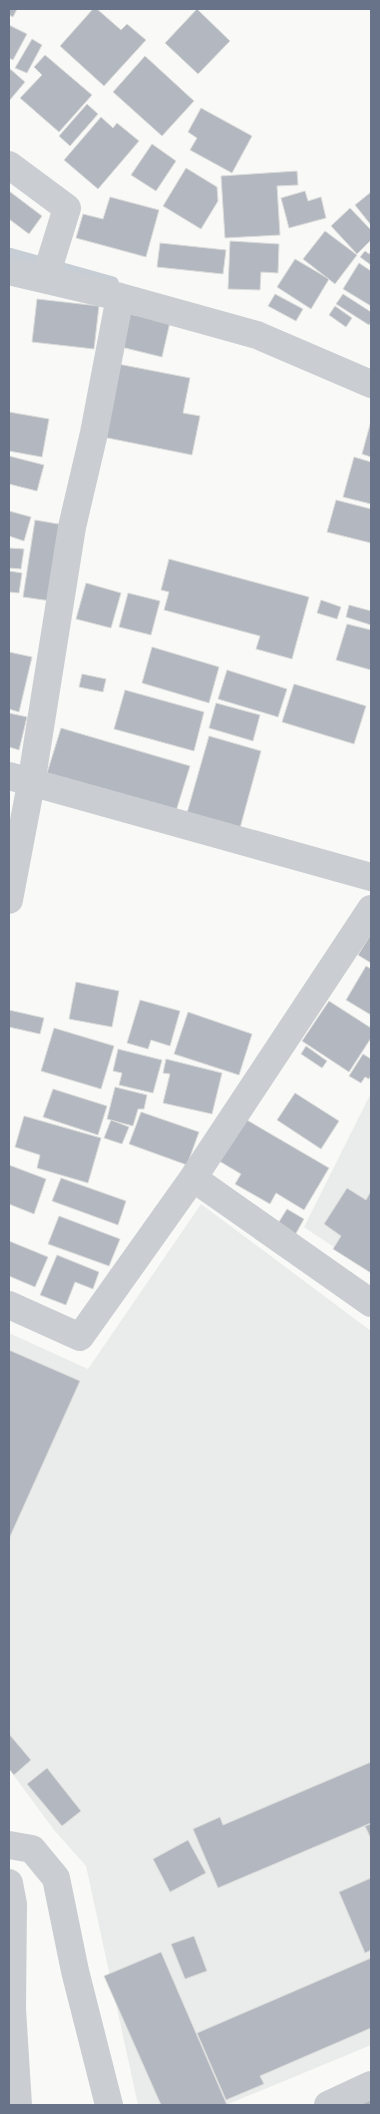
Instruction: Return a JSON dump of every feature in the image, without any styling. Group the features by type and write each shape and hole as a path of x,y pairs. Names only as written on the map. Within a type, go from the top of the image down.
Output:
{"street":[{"path":"9,165 67,208 45,279"},
{"path":"9,271 120,297 257,335 371,384"},
{"path":"9,900 20,780 72,527 94,433 120,297"},
{"path":"20,780 371,877"},
{"path":"9,1305 80,1337 193,1178 371,909"},
{"path":"193,1178 371,1303"},
{"path":"9,1845 32,1849 56,1878 75,1971 109,2105"},
{"path":"9,1883 13,1904 12,2009 18,2105"},
{"path":"328,2105 371,2085"}],"shaded area":[{"path":"371,1093 371,1272 304,1227"},
{"path":"201,1204 371,1331 371,2045 226,2105 138,2105 86,1866 54,1830 9,1769 9,1333 88,1369"}],"building":[{"path":"9,9 17,9 13,17 9,15"},
{"path":"93,9 97,9 121,30 127,24 146,40 104,86 60,46"},
{"path":"197,9 230,41 198,74 165,43"},
{"path":"9,25 27,34 13,60 9,58"},
{"path":"32,39 42,45 27,73 15,68"},
{"path":"45,55 92,95 59,132 20,98 42,75 34,67"},
{"path":"145,56 194,101 162,136 113,92"},
{"path":"9,68 25,82 9,101"},
{"path":"87,104 98,114 70,146 59,136"},
{"path":"201,108 252,136 232,173 190,150 197,138 188,132"},
{"path":"101,117 113,128 117,123 139,141 98,189 64,160"},
{"path":"152,144 176,161 156,191 131,175"},
{"path":"186,168 217,187 218,201 201,229 163,206"},
{"path":"297,171 298,185 277,186 280,235 225,238 221,176"},
{"path":"9,191 42,216 29,234 9,219"},
{"path":"305,191 308,201 321,197 326,218 289,228 281,198"},
{"path":"371,192 371,225 355,205"},
{"path":"110,197 159,210 146,257 76,238 83,214 103,219"},
{"path":"350,208 371,230 371,240 357,254 331,226"},
{"path":"325,231 357,255 335,284 303,259"},
{"path":"230,241 279,244 278,273 261,272 260,290 228,289"},
{"path":"160,243 226,250 223,274 157,267"},
{"path":"365,251 369,254 371,251 371,265 360,257"},
{"path":"295,259 329,279 311,309 277,287"},
{"path":"359,263 371,271 371,306 343,289"},
{"path":"275,294 303,309 296,321 268,306"},
{"path":"343,294 371,312 371,322 369,325 336,304"},
{"path":"37,299 99,306 94,349 32,342"},
{"path":"335,306 352,318 346,327 329,315"},
{"path":"124,313 170,322 162,357 117,346"},
{"path":"118,364 190,378 183,413 200,416 192,455 103,437"},
{"path":"9,412 49,419 42,457 9,451"},
{"path":"371,421 371,457 362,454"},
{"path":"9,456 44,465 37,491 9,484"},
{"path":"354,457 371,462 371,504 343,497"},
{"path":"336,500 371,509 371,543 327,532"},
{"path":"9,511 31,517 24,541 9,536"},
{"path":"35,520 64,525 51,601 23,597"},
{"path":"9,548 24,549 21,569 9,568"},
{"path":"169,559 309,597 292,659 256,649 260,636 164,610 169,592 161,590"},
{"path":"9,571 22,573 19,593 9,592"},
{"path":"86,583 121,593 111,628 76,619"},
{"path":"128,593 160,601 151,635 119,627"},
{"path":"321,600 341,607 337,619 317,613"},
{"path":"349,605 371,611 371,625 346,617"},
{"path":"347,624 371,630 371,670 336,660"},
{"path":"152,647 219,667 209,703 142,683"},
{"path":"9,652 32,657 19,712 9,709"},
{"path":"227,670 287,689 278,717 218,699"},
{"path":"82,674 106,679 103,692 79,687"},
{"path":"294,684 366,706 354,744 282,722"},
{"path":"125,690 204,712 194,751 114,729"},
{"path":"216,703 260,715 253,741 209,728"},
{"path":"9,713 27,717 19,750 9,747"},
{"path":"61,728 190,766 176,811 47,773"},
{"path":"209,736 261,751 240,828 187,813"},
{"path":"371,934 371,963 358,955"},
{"path":"366,966 371,969 371,1015 346,1000"},
{"path":"76,982 119,991 112,1027 69,1019"},
{"path":"140,1000 180,1011 170,1046 151,1040 148,1049 127,1043"},
{"path":"329,1001 371,1028 371,1038 349,1072 302,1041"},
{"path":"9,1010 44,1018 40,1034 9,1027"},
{"path":"188,1012 252,1034 239,1075 174,1054"},
{"path":"54,1028 114,1046 101,1089 41,1071"},
{"path":"306,1046 327,1061 322,1068 301,1054"},
{"path":"118,1049 162,1060 153,1093 119,1085 122,1073 113,1071"},
{"path":"363,1054 371,1059 371,1075 369,1079 365,1077 361,1083 349,1076"},
{"path":"166,1059 222,1073 212,1114 163,1103 170,1074 163,1073"},
{"path":"115,1087 147,1095 144,1109 138,1109 133,1126 107,1119"},
{"path":"53,1089 107,1106 98,1135 43,1117"},
{"path":"295,1093 339,1121 321,1149 277,1120"},
{"path":"141,1112 199,1132 187,1165 129,1144"},
{"path":"24,1116 101,1138 88,1183 37,1168 40,1155 15,1147"},
{"path":"240,1116 329,1168 304,1210 276,1193 270,1204 235,1184 241,1174 214,1158"},
{"path":"111,1120 129,1127 122,1144 104,1138"},
{"path":"9,1165 46,1179 34,1214 9,1204"},
{"path":"61,1178 126,1201 118,1225 52,1201"},
{"path":"347,1188 366,1200 371,1191 371,1273 333,1249 341,1236 324,1224"},
{"path":"287,1209 304,1219 295,1235 277,1225"},
{"path":"59,1216 120,1239 109,1266 48,1244"},
{"path":"9,1241 48,1257 35,1287 9,1276"},
{"path":"57,1255 99,1272 93,1289 75,1282 66,1305 40,1295"},
{"path":"9,1350 80,1381 9,1539"},
{"path":"9,1734 31,1760 14,1775 9,1769"},
{"path":"371,1762 371,1823 218,1888 193,1829 220,1817 223,1825"},
{"path":"47,1768 81,1811 62,1826 27,1784"},
{"path":"371,1824 371,1839 365,1826"},
{"path":"188,1840 206,1873 170,1892 153,1859"},
{"path":"371,1878 371,1950 365,1953 339,1892"},
{"path":"194,1936 207,1971 185,1979 171,1944"},
{"path":"161,1952 227,2105 161,2105 104,1976"},
{"path":"371,1958 371,2028 260,2076 264,2084 226,2100 197,2033"},
{"path":"371,2098 371,2105 356,2105"}],"waterway":[{"path":"9,253 113,282"}]}
